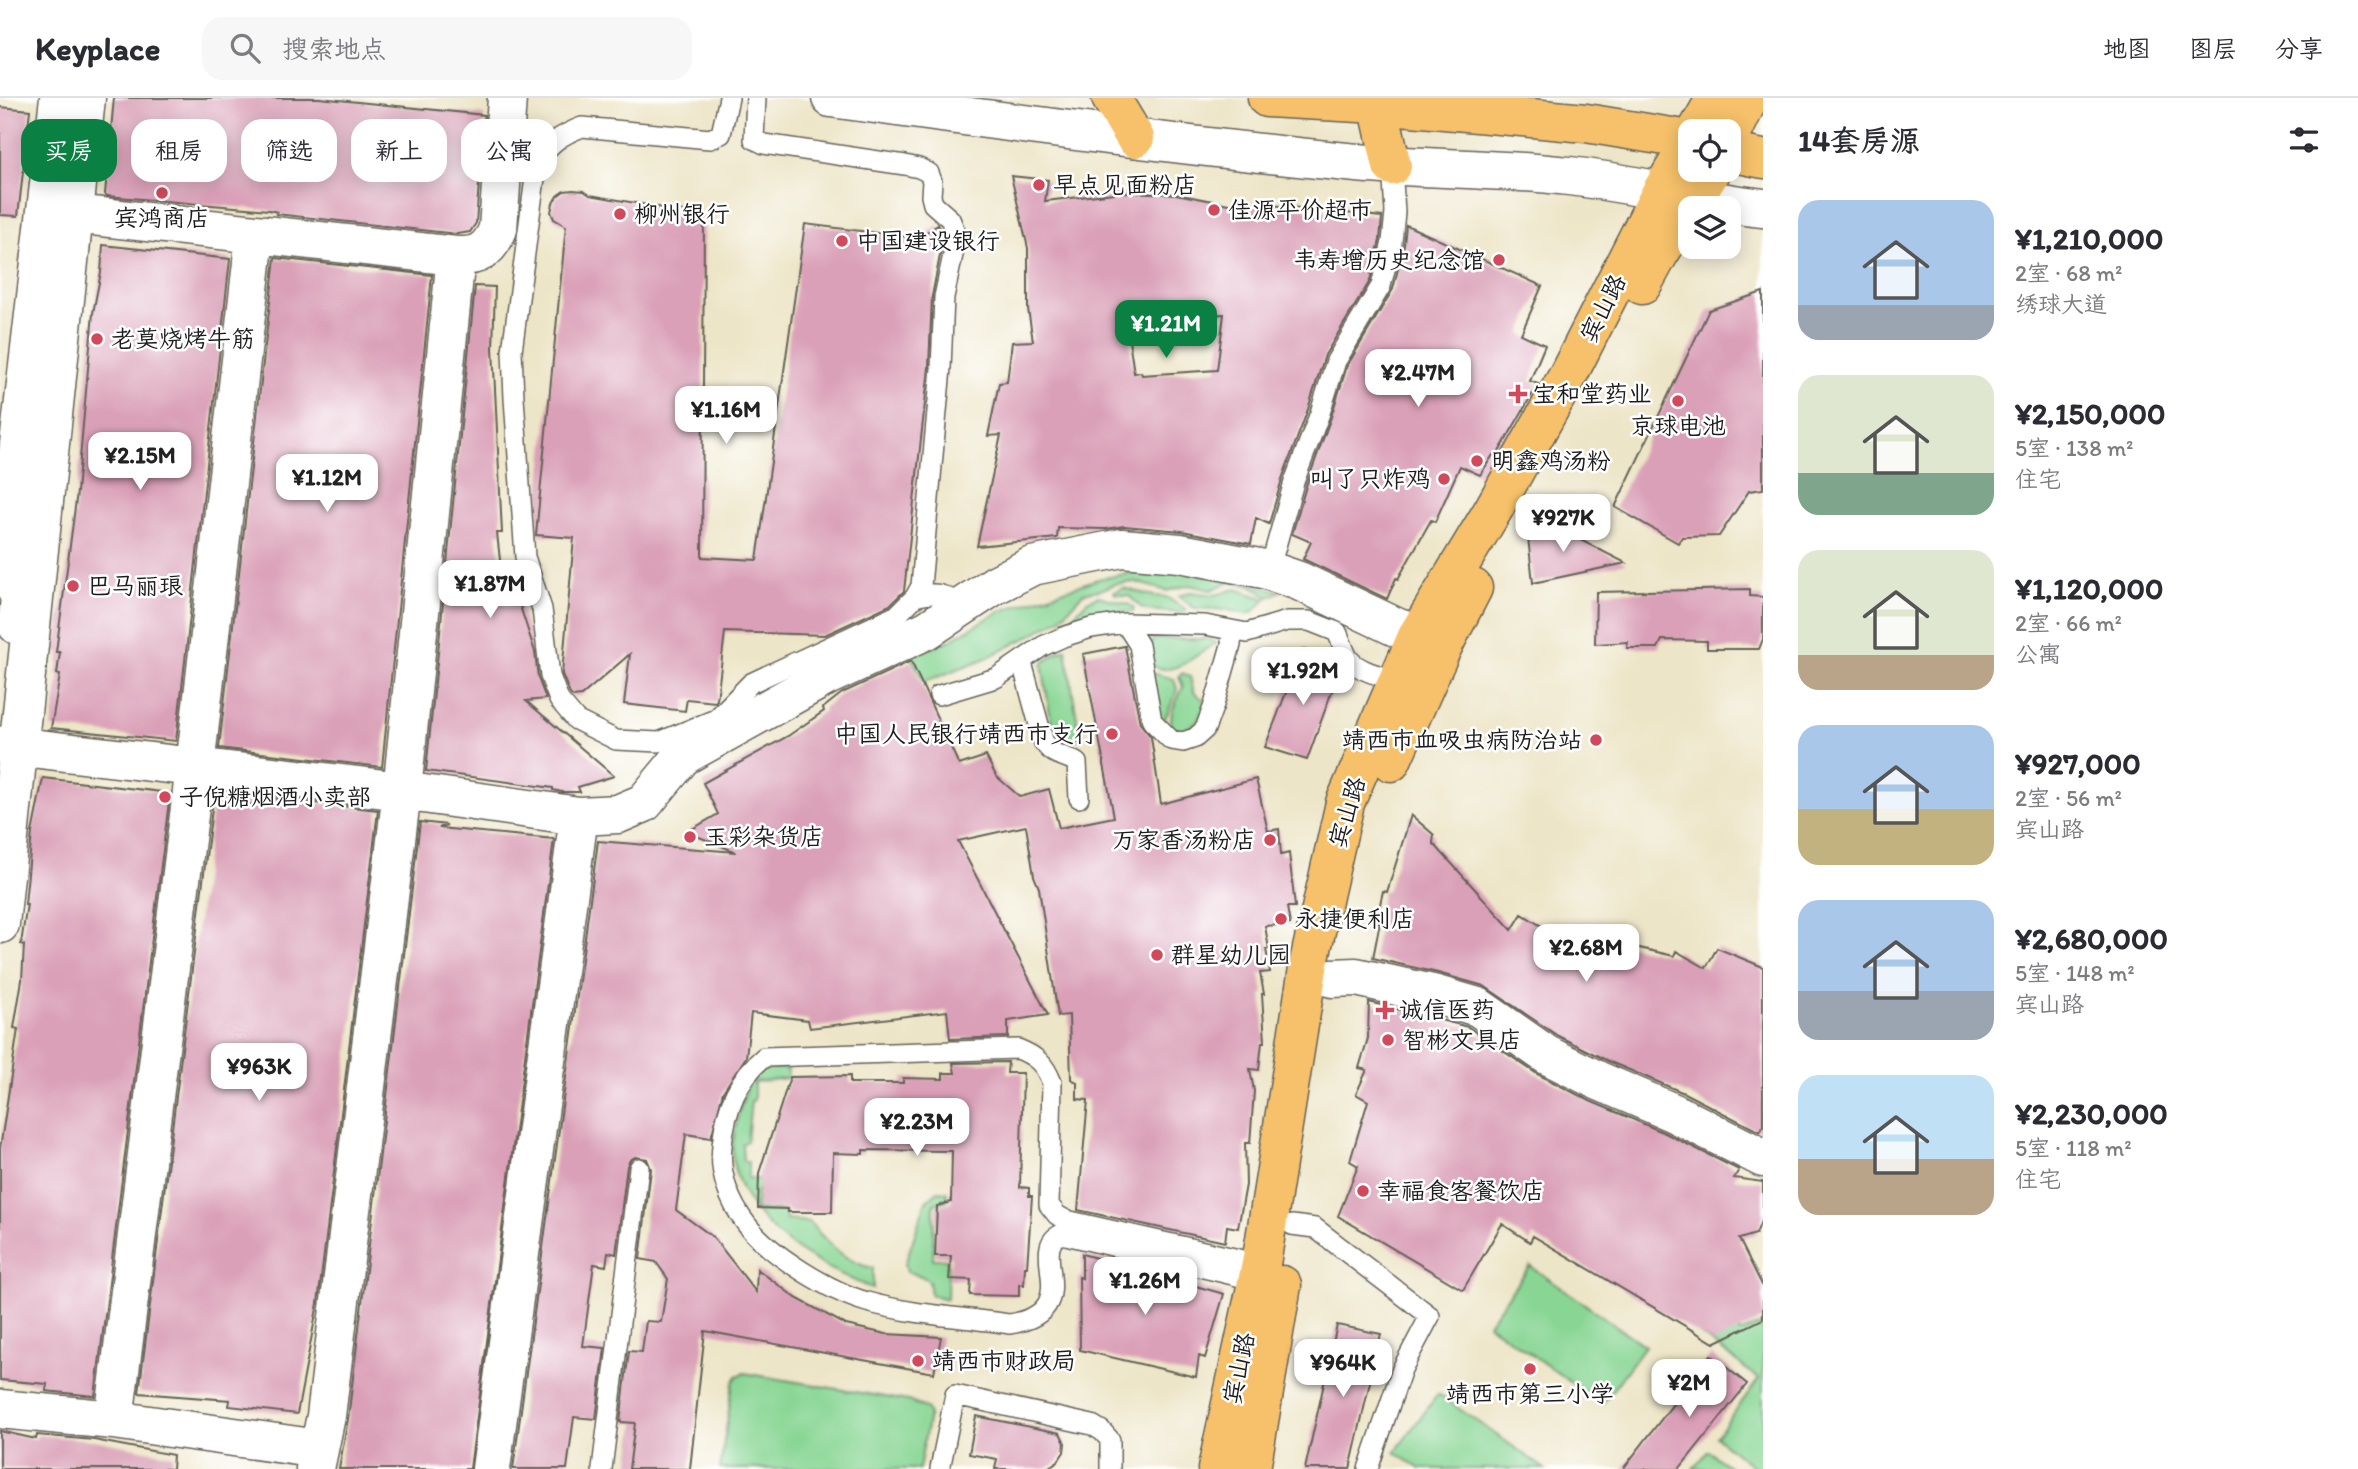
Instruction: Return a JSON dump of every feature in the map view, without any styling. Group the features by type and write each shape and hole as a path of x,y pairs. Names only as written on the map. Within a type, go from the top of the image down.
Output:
{"main road":[{"path":"1111,98 1135,138"},
{"path":"1267,98 1378,104 1586,123 1678,140"},
{"path":"1715,119 1744,99"},
{"path":"1737,119 1744,99"},
{"path":"1378,104 1392,166"},
{"path":"1741,154 1763,159"},
{"name":"宾山路","path":"1217,1469 1259,1273 1309,962 1345,803 1418,634 1493,510 1566,379 1690,186"},
{"name":"宾山路","path":"1251,1469 1347,889 1368,816 1442,648 1659,254 1690,186"}],"street":[{"path":"59,98 60,212"},
{"path":"0,925 12,746 17,580 60,212 86,98"},
{"path":"60,212 255,236 456,256 477,255 487,249 498,229 507,98"},
{"path":"831,98 1135,138 1392,166 1690,186 1763,208"},
{"path":"114,1420 195,767 255,236"},
{"path":"0,1409 114,1420 317,1459 326,1416 402,791 456,256"},
{"path":"12,746 402,791 579,816 618,814 644,803 683,756 692,750 827,676 927,630 995,585 1032,566 1122,548 1180,553 1269,571 1299,581 1398,628 1418,634"},
{"path":"0,785 12,746"},
{"path":"491,1469 579,816"},
{"path":"1332,978 1356,977 1478,1007 1547,1055 1599,1081 1674,1112 1763,1158"}],"lane":[{"path":"729,98 721,134 710,139 582,127 564,133 547,145 537,163 512,351 525,557 542,609 550,676 559,700 576,720 616,740 659,742 716,719 751,683 897,615 915,597 921,586 941,368 944,297 957,236 950,219 933,204 929,173 905,165 764,144 754,139 756,98"},
{"path":"1269,571 1294,482 1321,413 1336,361 1381,286 1395,212 1392,166"},
{"path":"915,597 938,593 949,596 962,607"},
{"path":"939,695 996,678 1044,646 1063,637 1091,628 1125,623 1205,625 1247,633 1287,621 1308,621 1337,632 1349,658 1358,666 1374,674 1398,680"},
{"path":"1125,623 1139,645 1152,720 1171,740 1183,743 1195,738 1205,729 1231,645 1232,631"},
{"path":"1022,663 1044,743 1052,753 1059,757 1068,757 1077,763 1079,798"},
{"path":"1018,1049 1033,1055 1046,1068 1052,1083 1049,1205 1057,1215 1066,1220 1151,1241 1259,1273 1062,1234 1054,1237 1049,1245 1051,1293 1047,1307 1028,1321 1010,1324 864,1302 806,1274 747,1226 724,1182 721,1164 726,1119 743,1077 764,1057 1018,1049"},
{"path":"602,1469 639,1168"},
{"path":"1292,1225 1315,1228 1430,1316 1402,1369 1368,1469"},
{"path":"940,1469 955,1395 1092,1425 1110,1440 1110,1469"}],"green space":[{"path":"1163,567 1237,582 1229,582 1211,590 1189,585 1167,591 1135,582 1115,584 1083,593 1060,619 984,659 924,682 911,656 950,640 1001,611 1098,579"},
{"path":"1237,582 1281,591 1269,597"},
{"path":"1123,588 1166,597 1187,610 1182,613 1142,608 1129,596 1115,594 1114,592"},
{"path":"1236,589 1266,599 1253,612 1247,614 1194,608 1179,596 1190,592 1215,595"},
{"path":"1098,596 1128,604 1134,608 1133,612 1103,611 1072,617 1087,601"},
{"path":"1208,639 1217,643 1185,663 1168,669 1151,664 1148,648 1153,640"},
{"path":"1066,649 1080,738 1060,743 1054,740 1042,664"},
{"path":"1152,673 1174,679 1177,689 1163,723 1159,718"},
{"path":"1183,673 1190,677 1194,692 1206,702 1197,721 1180,731 1170,727 1172,711 1183,687 1179,676"},
{"path":"788,1069 787,1078 754,1082 754,1100 751,1101 747,1141 742,1144 743,1161 748,1162 748,1179 762,1179 762,1188 757,1191 756,1210 785,1211 786,1220 809,1222 845,1257 873,1268 873,1289 810,1258 790,1244 756,1212 744,1193 735,1171 733,1157 737,1120 752,1079 762,1070"},
{"path":"938,1191 947,1192 947,1200 934,1204 933,1259 948,1259 947,1299 931,1295 929,1281 907,1272 905,1264 926,1201"},
{"path":"1530,1266 1645,1346 1602,1404 1488,1324"},
{"path":"1722,1301 1740,1333 1763,1324 1763,1469 1756,1469 1716,1437 1759,1379 1699,1333"},
{"path":"744,1373 908,1401 926,1408 929,1415 919,1469 720,1469 733,1383 737,1376"},
{"path":"1438,1394 1545,1469 1420,1469 1395,1452"},
{"path":"1708,1451 1732,1469 1693,1469"}],"building":[{"path":"114,98 319,98 484,115 484,119 461,119 461,182 479,182 476,223 470,232 457,234 276,214 277,212 269,210 107,196 106,182 117,182 117,119 112,119"},
{"path":"0,107 30,110 29,119 21,119 22,182 18,216 0,215"},
{"path":"1011,176 1048,180 1045,201 1123,192 1176,194 1244,207 1243,202 1382,217 1380,240 1370,281 1325,355 1269,524 1256,518 1251,544 1182,531 1124,526 1106,529 1058,528 1057,538 977,546 1001,435 988,436 999,383 1007,382 1012,342 1033,341 1028,309 1028,248","holes":["1224,314 1217,370 1142,375 1141,372 1134,373 1126,320"]},
{"path":"573,190 704,215 702,557 757,560 805,224 917,238 938,225 944,235 932,296 929,367 904,591 890,605 825,635 725,632 717,700 687,699 685,711 624,704 630,654 581,696 573,697 570,694 562,674 574,538 536,535 566,226 554,219 551,212 557,196 564,191"},
{"path":"1406,225 1542,286 1521,334 1545,345 1530,381 1538,384 1496,457 1493,455 1480,475 1460,466 1435,522 1431,520 1398,579 1396,578 1387,599 1303,559 1311,542 1292,534 1347,366 1393,289"},
{"path":"103,245 230,259 176,741 51,728 60,675 57,674 60,652 56,652 77,492 93,313"},
{"path":"275,258 432,275 382,767 219,748"},
{"path":"475,286 495,287 493,348 502,533 497,533 505,605 520,606 546,699 526,701 614,776 578,787 580,792 562,792 553,788 426,771"},
{"path":"1763,292 1763,489 1749,491 1719,536 1682,537 1678,543 1615,507 1709,310"},
{"path":"1539,519 1626,563 1533,583 1528,537"},
{"path":"1750,589 1750,596 1763,597 1763,639 1759,649 1707,649 1707,641 1662,640 1658,648 1627,648 1628,642 1595,644 1596,592"},
{"path":"1125,646 1140,723 1151,737 1161,804 1256,779 1268,831 1279,829 1281,855 1289,853 1295,907 1287,907 1290,924 1265,926 1270,972 1260,973 1264,994 1265,1042 1262,1042 1259,1070 1250,1069 1254,1091 1250,1143 1245,1143 1246,1185 1238,1228 1227,1226 1225,1242 1078,1210 1088,1100 1077,1099 1077,1082 1071,1079 1069,1015 1058,1016 1039,888 1034,876 1026,826 958,841 1048,1015 1008,1021 1008,1037 950,1039 947,1011 810,1028 808,1020 751,1013 746,1057 723,1092 711,1138 686,1134 676,1210 713,1237 756,1292 757,1269 796,1298 846,1325 886,1334 941,1337 934,1373 705,1331 690,1469 629,1469 635,1423 620,1422 629,1351 642,1352 646,1321 661,1322 668,1279 656,1262 640,1259 651,1169 647,1159 635,1157 627,1166 616,1254 608,1252 606,1266 594,1264 583,1346 605,1348 596,1419 574,1417 567,1469 513,1469 598,841 736,852 687,832 718,814 703,783 788,736 824,711 823,708 842,693 911,661 959,765 986,756 996,776 1020,797 1049,789 1059,828 1114,817 1083,654"},
{"path":"1303,649 1330,660 1327,670 1338,674 1307,760 1265,747"},
{"path":"43,778 170,793 95,1396 46,1391 47,1384 0,1380 0,1149 18,1029 14,1028 22,980 24,945 21,944 32,833"},
{"path":"270,798 378,810 318,1303 297,1414 229,1406 230,1400 139,1393 213,801 270,806"},
{"path":"1411,815 1434,835 1433,843 1512,930 1522,914 1562,939 1565,935 1602,952 1609,941 1674,956 1676,951 1706,968 1717,948 1763,967 1763,1126 1760,1132 1684,1093 1608,1061 1558,1036 1484,986 1373,958 1380,922 1376,922 1383,891 1387,892"},
{"path":"420,822 447,825 439,828 554,839 470,1469 339,1469 348,1419"},
{"path":"1369,1002 1468,1027 1537,1074 1739,1170 1734,1178 1763,1182 1763,1216 1756,1234 1739,1239 1763,1287 1763,1319 1714,1343 1533,1236 1530,1242 1502,1224 1463,1290 1338,1216 1358,1166 1350,1161 1368,1101 1356,1094 1367,1070 1359,1068 1368,1038"},
{"path":"1008,1062 1007,1073 1023,1073 1020,1187 1029,1188 1029,1196 1032,1196 1027,1267 1024,1285 1019,1284 1019,1296 970,1295 971,1280 949,1279 951,1256 935,1256 937,1206 951,1202 952,1151 863,1150 863,1154 833,1153 832,1212 788,1212 788,1209 758,1208 759,1173 790,1077 850,1076 850,1083 903,1083 903,1078 943,1079 943,1073 955,1073 953,1063"},
{"path":"1082,1254 1224,1294 1205,1358 1199,1356 1196,1377 1080,1350 1079,1277 1082,1278"},
{"path":"1337,1325 1381,1334 1350,1469 1305,1469"},
{"path":"1711,1355 1747,1384 1679,1469 1623,1469"},
{"path":"976,1416 1060,1433 1065,1443 1064,1452 1058,1461 1046,1469 995,1469 997,1459 969,1454"},
{"path":"0,1431 36,1439 37,1435 94,1440 173,1455 172,1469 0,1469"}],"place":[{"name":"早点见面粉店","path":"1039,185"},
{"name":"宾鸿商店","path":"162,193"},
{"name":"佳源平价超市","path":"1214,210"},
{"name":"柳州银行","path":"620,214"},
{"name":"中国建设银行","path":"842,241"},
{"name":"韦寿增历史纪念馆","path":"1499,260"},
{"name":"老莫烧烤牛筋","path":"97,339"},
{"name":"宝和堂药业","path":"1518,394"},
{"name":"京球电池","path":"1678,401"},
{"name":"明鑫鸡汤粉","path":"1477,461"},
{"name":"叫了只炸鸡","path":"1444,479"},
{"name":"巴马丽琅","path":"73,586"},
{"name":"中国人民银行靖西市支行","path":"1112,734"},
{"name":"靖西市血吸虫病防治站","path":"1596,740"},
{"name":"子倪糖烟酒小卖部","path":"165,797"},
{"name":"玉彩杂货店","path":"690,837"},
{"name":"万家香汤粉店","path":"1270,840"},
{"name":"永捷便利店","path":"1281,919"},
{"name":"群星幼儿园","path":"1157,955"},
{"name":"诚信医药","path":"1385,1010"},
{"name":"智彬文具店","path":"1388,1040"},
{"name":"幸福食客餐饮店","path":"1363,1191"},
{"name":"靖西市财政局","path":"918,1361"},
{"name":"靖西市第三小学","path":"1530,1369"}]}
